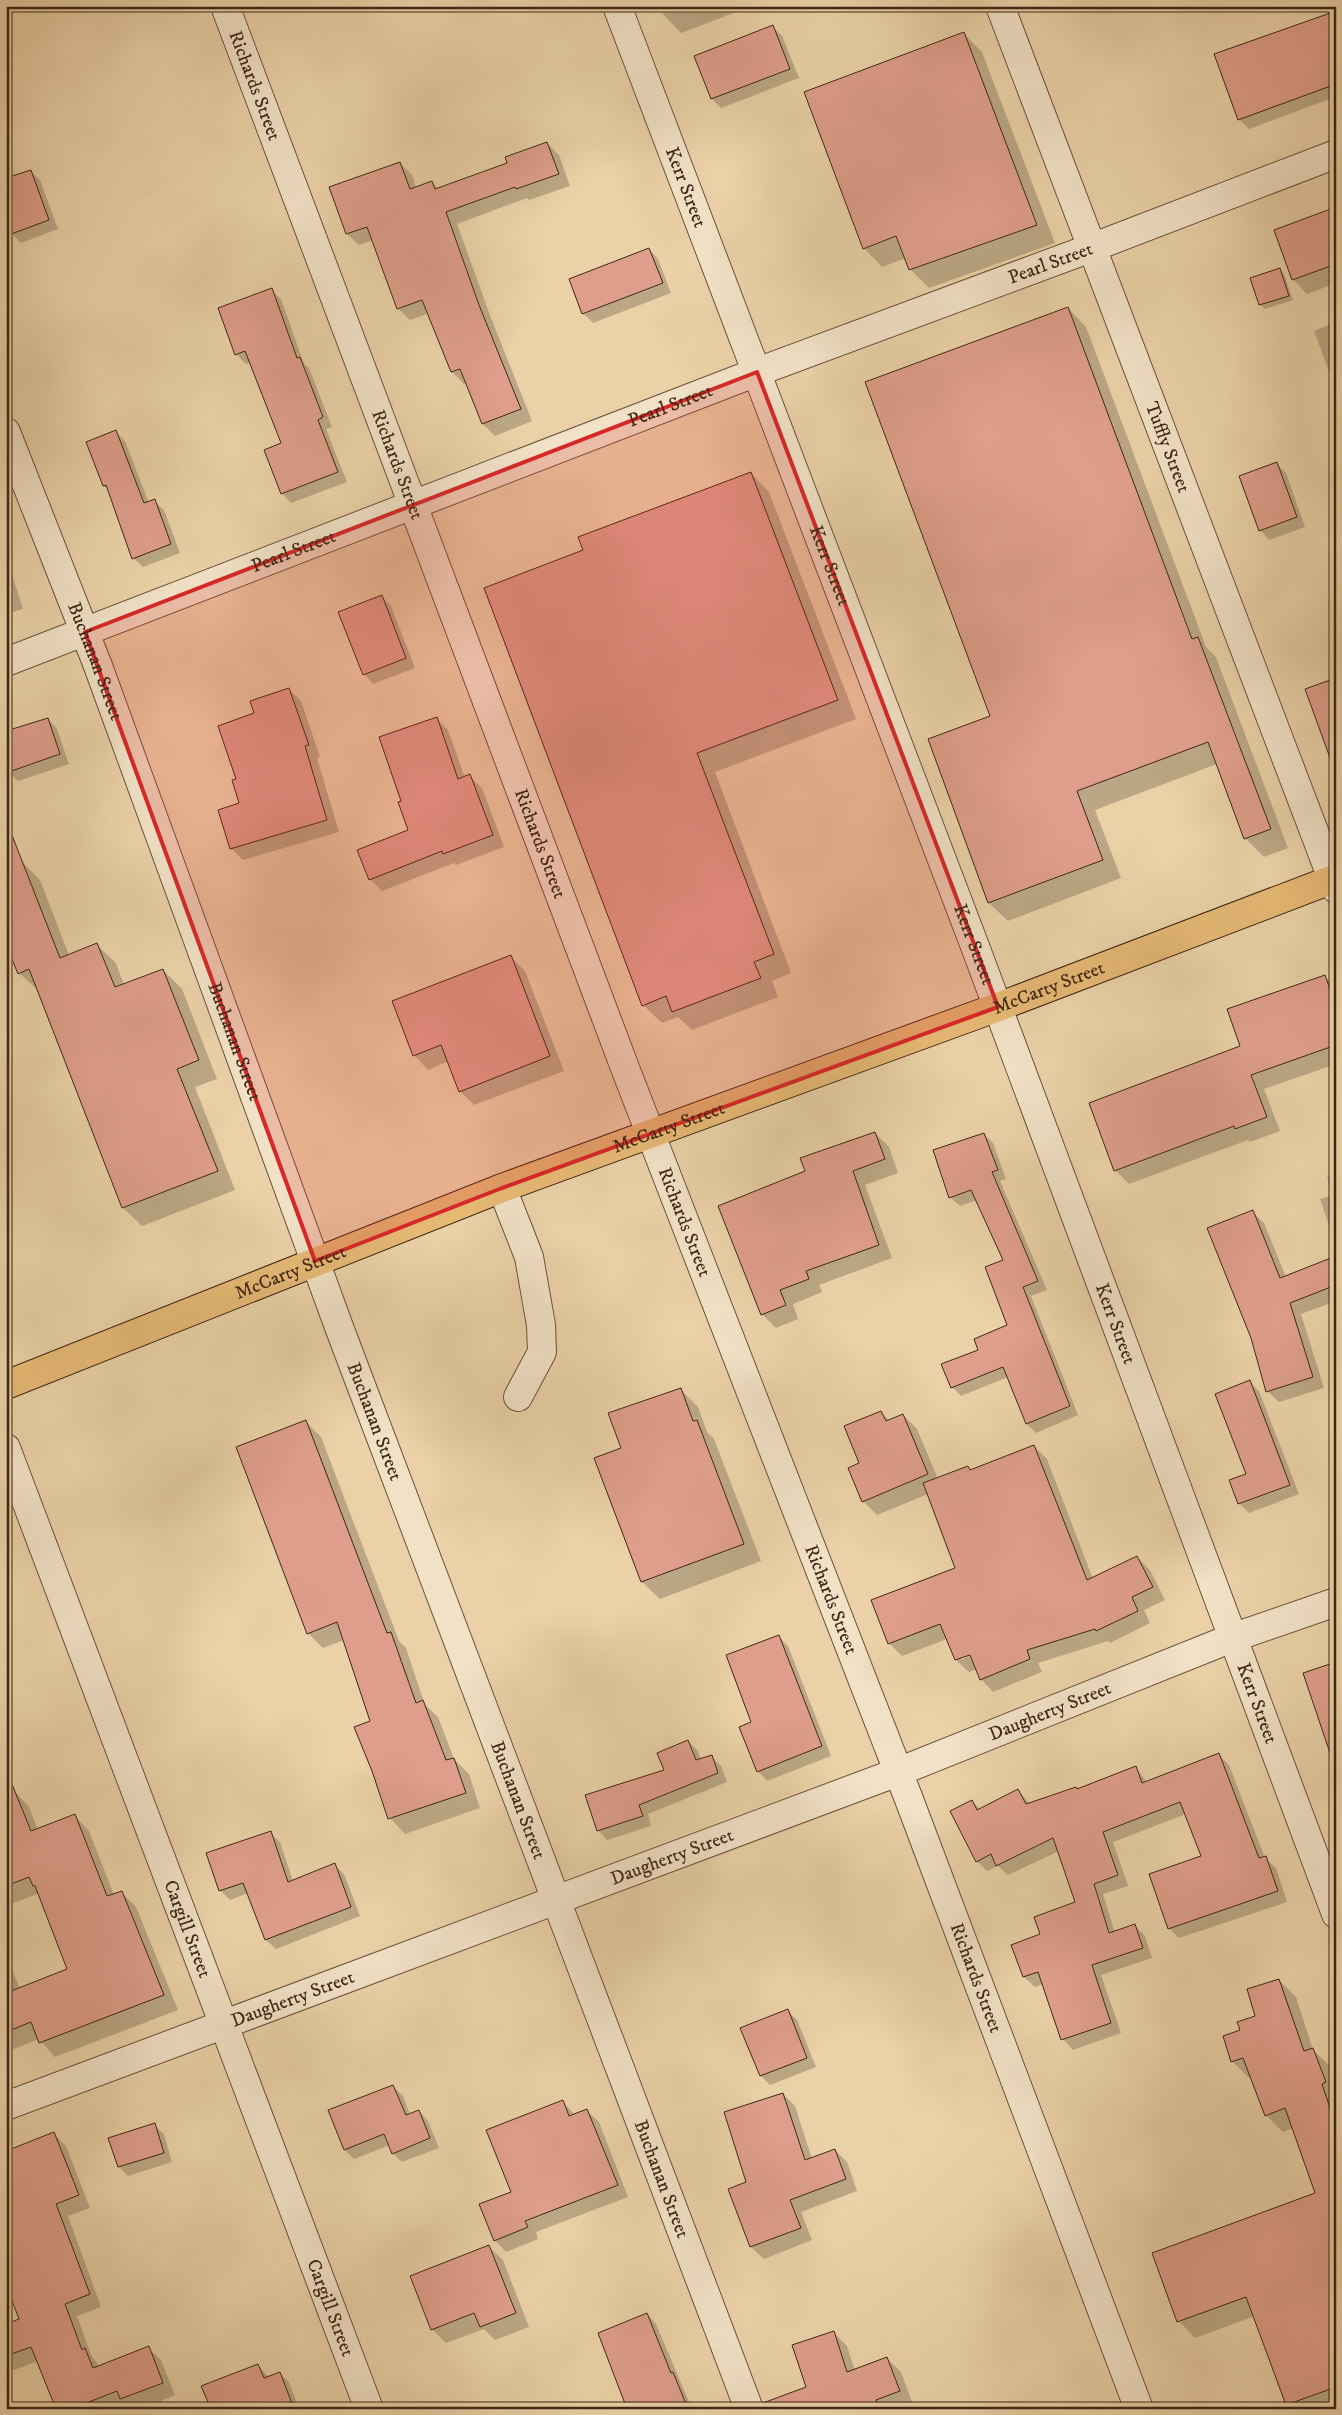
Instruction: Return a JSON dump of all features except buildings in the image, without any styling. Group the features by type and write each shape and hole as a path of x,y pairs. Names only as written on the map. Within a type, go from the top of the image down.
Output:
{"main road":[{"name":"McCarty Street","path":"6,1385 502,1188 651,1135 1335,882"}],"street":[{"name":"Richards Street","path":"225,6 651,1135 898,1772 1139,2409"},
{"name":"Kerr Street","path":"617,6 998,1007 1336,1914"},
{"name":"Tuffly Street","path":"1000,6 1335,882"},
{"name":"Pearl Street","path":"6,662 757,372 1092,248 1336,154"},
{"name":"Buchanan Street","path":"6,432 85,632 315,1261 750,2409"},
{"path":"502,1188 529,1257 541,1325 542,1352 518,1397"},
{"name":"Cargill Street","path":"6,1448 369,2409"},
{"name":"Daugherty Street","path":"6,2106 223,2026 557,1898 898,1772 1232,1638 1336,1602"}],"highlighted area":[{"path":"757,372 998,1007 502,1188 315,1261 85,632"}]}
